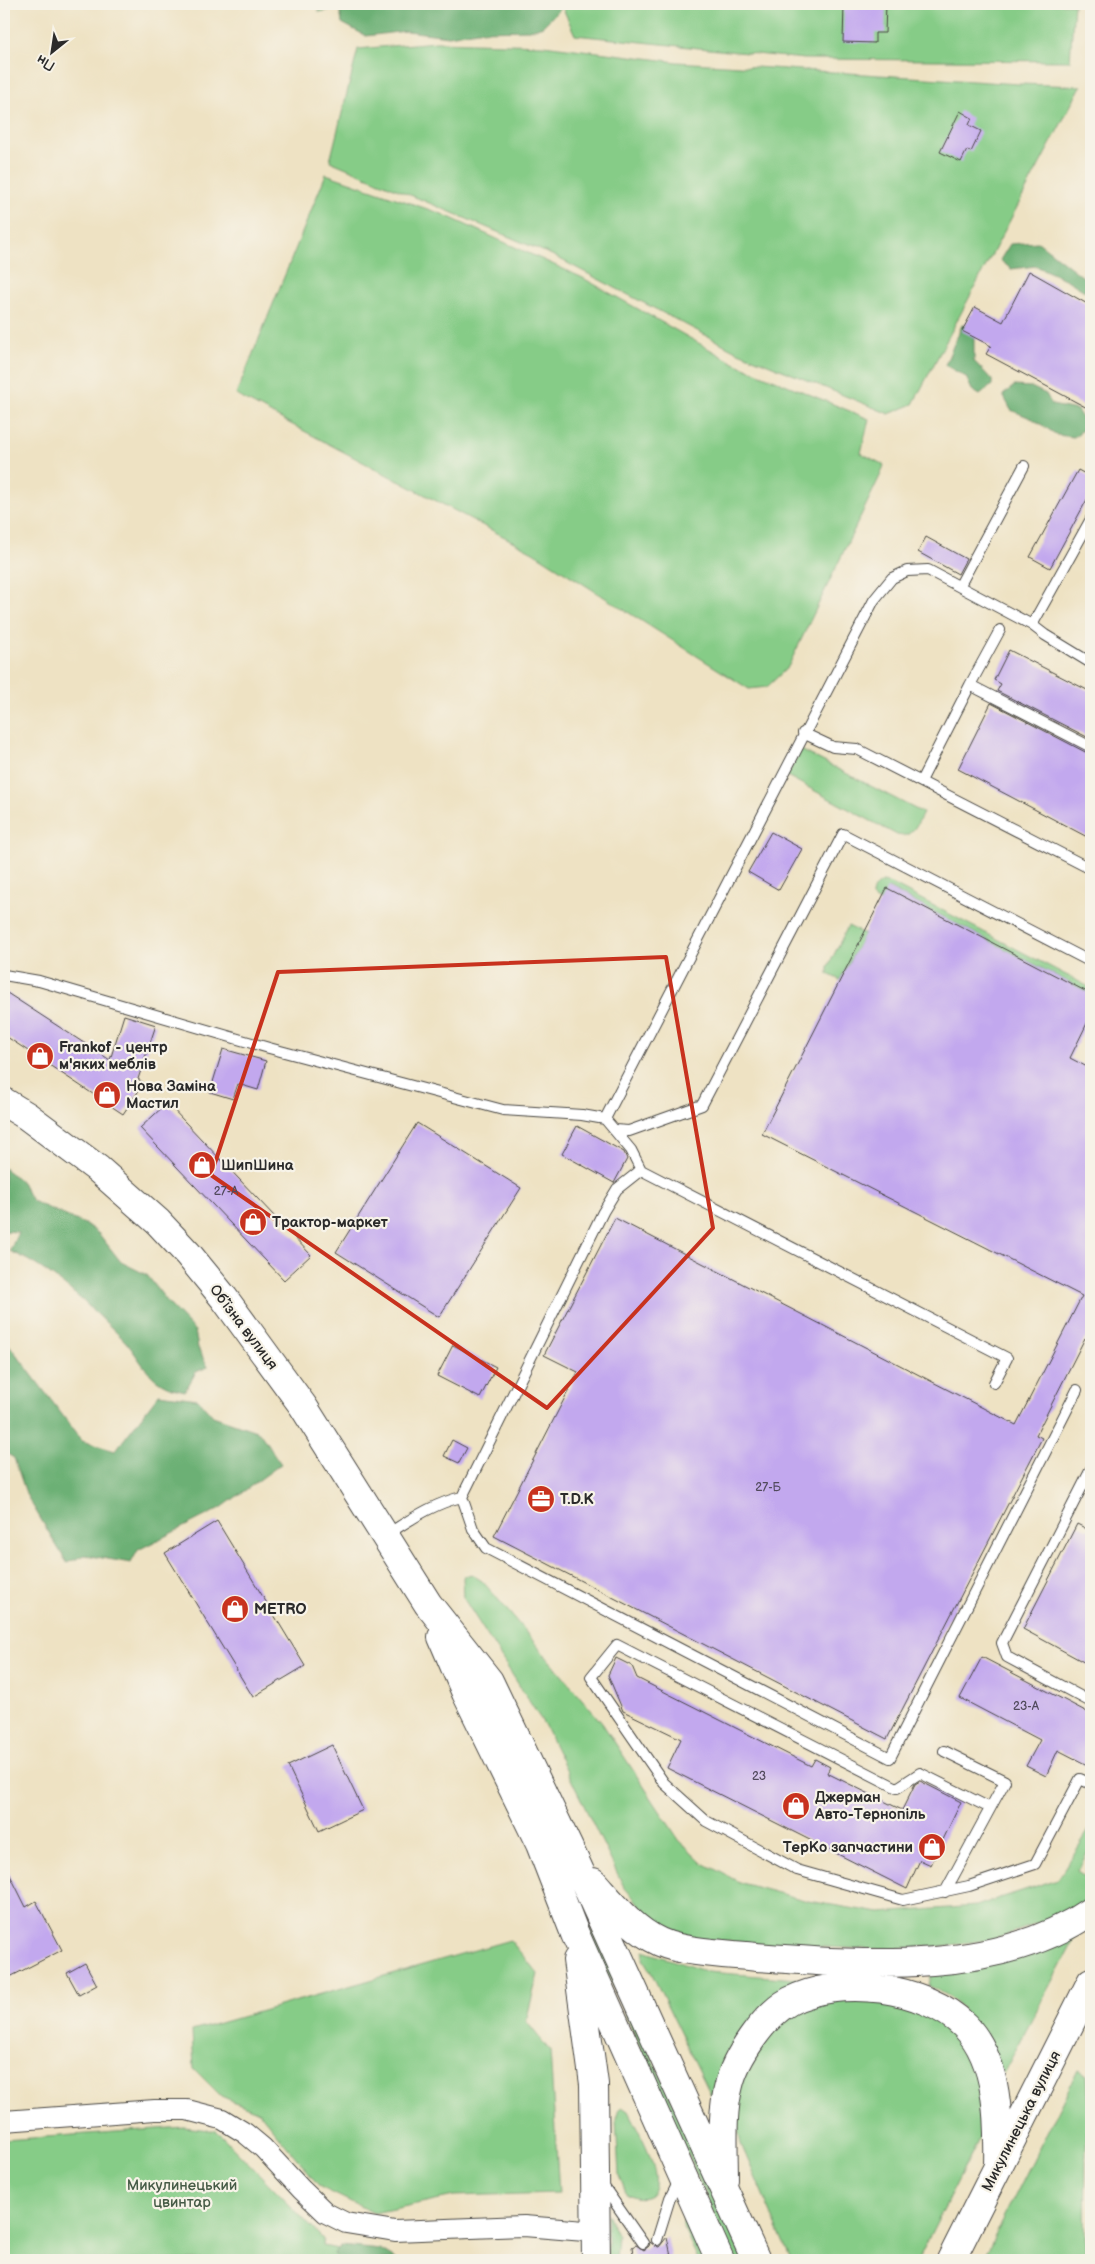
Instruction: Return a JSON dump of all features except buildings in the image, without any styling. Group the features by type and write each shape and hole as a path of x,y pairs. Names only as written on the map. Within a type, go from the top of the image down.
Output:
{"highway":[{"name":"Обʼїзна вулиця","path":"4,1102 41,1126 98,1169 158,1222 188,1254 224,1298 303,1406 428,1604"},
{"path":"428,1604 489,1681 577,1865 756,2260"},
{"path":"428,1604 466,1693 540,1844 572,1924 720,2260"},
{"path":"577,1865 630,1921 645,1934 661,1943 737,1955 830,1962 926,1962 961,1958 1042,1939 1091,1911"},
{"path":"572,1924 594,2084 596,2260"},
{"name":"Микулинецька вулиця","path":"951,2260 1091,1982"},
{"path":"724,2189 724,2112 729,2084 739,2060 769,2017 789,2001 811,1992 841,1987 881,1989 911,1995 946,2011 965,2027 982,2054 996,2096 998,2167"}],"street":[{"path":"4,2121 155,2110 187,2110 222,2119 245,2133 263,2148 326,2213 346,2224 395,2232 524,2226 597,2232"}],"lane":[{"path":"960,585 1024,466"},
{"path":"1032,625 1091,518"},
{"path":"605,1119 803,733 874,600 892,578 907,571 928,570 960,585 1032,625 1091,663"},
{"path":"921,781 1000,630"},
{"path":"970,686 1091,747"},
{"path":"803,733 833,747 857,750 1091,869"},
{"path":"614,1130 629,1131 702,1105 843,834 1091,962"},
{"path":"4,975 39,981 279,1051 503,1110 582,1115 605,1119 631,1150 641,1170 1006,1358 994,1384"},
{"path":"641,1170 617,1189 604,1212 462,1497 473,1529 486,1548 890,1758 1077,1390"},
{"path":"1090,1475 1002,1643 1007,1656 1091,1702"},
{"path":"386,1535 430,1507 462,1497"},
{"path":"990,1808 920,1773 897,1788 617,1645 591,1678 664,1783 706,1821 797,1870 903,1900 946,1892 1035,1864 1080,1779 1091,1784"},
{"path":"944,1751 1005,1781 946,1892"},
{"path":"596,2175 644,2243"},
{"path":"657,2240 670,2198 681,2175"}],"highlighted area":[{"path":"666,957 713,1228 547,1408 211,1175 278,972"}],"green space":[{"path":"317,4 366,4 319,12"},
{"path":"345,4 562,4 562,7 543,26 530,30 477,31 449,36 406,31 366,36 342,23 340,10"},
{"path":"561,4 1074,4 1070,61 804,59 575,35"},
{"path":"436,42 543,45 677,62 1019,84 1081,86 913,404 889,414 736,351 552,255 330,161 358,49"},
{"path":"326,174 442,214 583,278 734,363 869,419 861,453 884,465 881,474 788,667 767,687 749,689 533,552 236,395"},
{"path":"1038,242 1083,277 1091,279 1091,295 1067,280 1036,266 1011,269 1000,260 1010,244"},
{"path":"962,325 974,328 974,361 992,380 992,385 980,395 972,390 966,377 945,365"},
{"path":"1014,386 1031,387 1046,394 1052,405 1077,410 1087,426 1074,437 1057,435 1033,419 1011,410 1003,395"},
{"path":"801,750 923,813 916,826 907,835 897,835 787,776"},
{"path":"883,882 892,884 1091,988 1091,994 888,888 880,902 872,897 872,894 875,887"},
{"path":"848,926 864,934 840,980 828,974 828,967"},
{"path":"4,1168 22,1182 32,1201 87,1225 99,1234 121,1262 147,1275 170,1305 195,1331 198,1348 208,1367 196,1372 185,1391 156,1380 127,1344 83,1301 56,1278 10,1251 18,1232 4,1231"},
{"path":"4,1338 82,1441 115,1451 159,1394 198,1399 213,1416 259,1432 281,1464 221,1508 138,1550 131,1563 85,1555 67,1563 27,1496 14,1458 4,1452"},
{"path":"471,1574 482,1581 497,1598 602,1723 679,1840 703,1863 741,1883 808,1901 880,1913 976,1906 1058,1879 1091,1827 1091,1847 1077,1871 1091,1880 1091,1898 1050,1919 995,1939 943,1946 869,1949 760,1944 703,1939 672,1931 648,1914 624,1887 545,1726 464,1599 463,1577"},
{"path":"570,1882 747,2260 734,2260 568,1883"},
{"path":"1078,1932 1003,2074 960,2006 947,1995 929,1986 931,1974 988,1965"},
{"path":"510,1940 538,1974 526,2021 550,2051 559,2193 454,2196 374,2213 320,2187 259,2112 221,2096 194,2069 192,2031"},
{"path":"644,1951 708,1972 797,1979 775,1994 758,2011 715,2093 711,2095 643,1959"},
{"path":"850,1998 887,2002 931,2015 957,2033 982,2077 987,2114 978,2141 918,2260 791,2260 741,2144 735,2116 739,2088 766,2034 803,2006"},
{"path":"1078,2070 1087,2075 1089,2108 1086,2147 1085,2260 983,2260"},
{"path":"622,2107 628,2111 649,2153 653,2166 655,2187 650,2195 641,2198 627,2194 619,2176 616,2119 619,2109"},
{"name":"Микулинецький цвинтар","path":"184,2127 217,2131 323,2239 322,2246 357,2252 360,2260 4,2260 4,2140"},
{"path":"683,2206 707,2260 698,2259 682,2225"},
{"path":"607,2214 618,2236 616,2260 607,2260"},
{"path":"341,2246 380,2250 397,2260 337,2260 334,2253"}],"place":[{"name":"Frankof - центр м'яких меблів","path":"40,1056"},
{"name":"Нова Заміна Мастил","path":"107,1095"},
{"name":"ШипШина","path":"202,1165"},
{"name":"Трактор-маркет","path":"253,1222"},
{"name":"T.D.K","path":"541,1499"},
{"name":"METRO","path":"235,1609"},
{"name":"Джерман Авто-Тернопіль","path":"796,1806"},
{"name":"ТерКо запчастини","path":"932,1847"}]}
